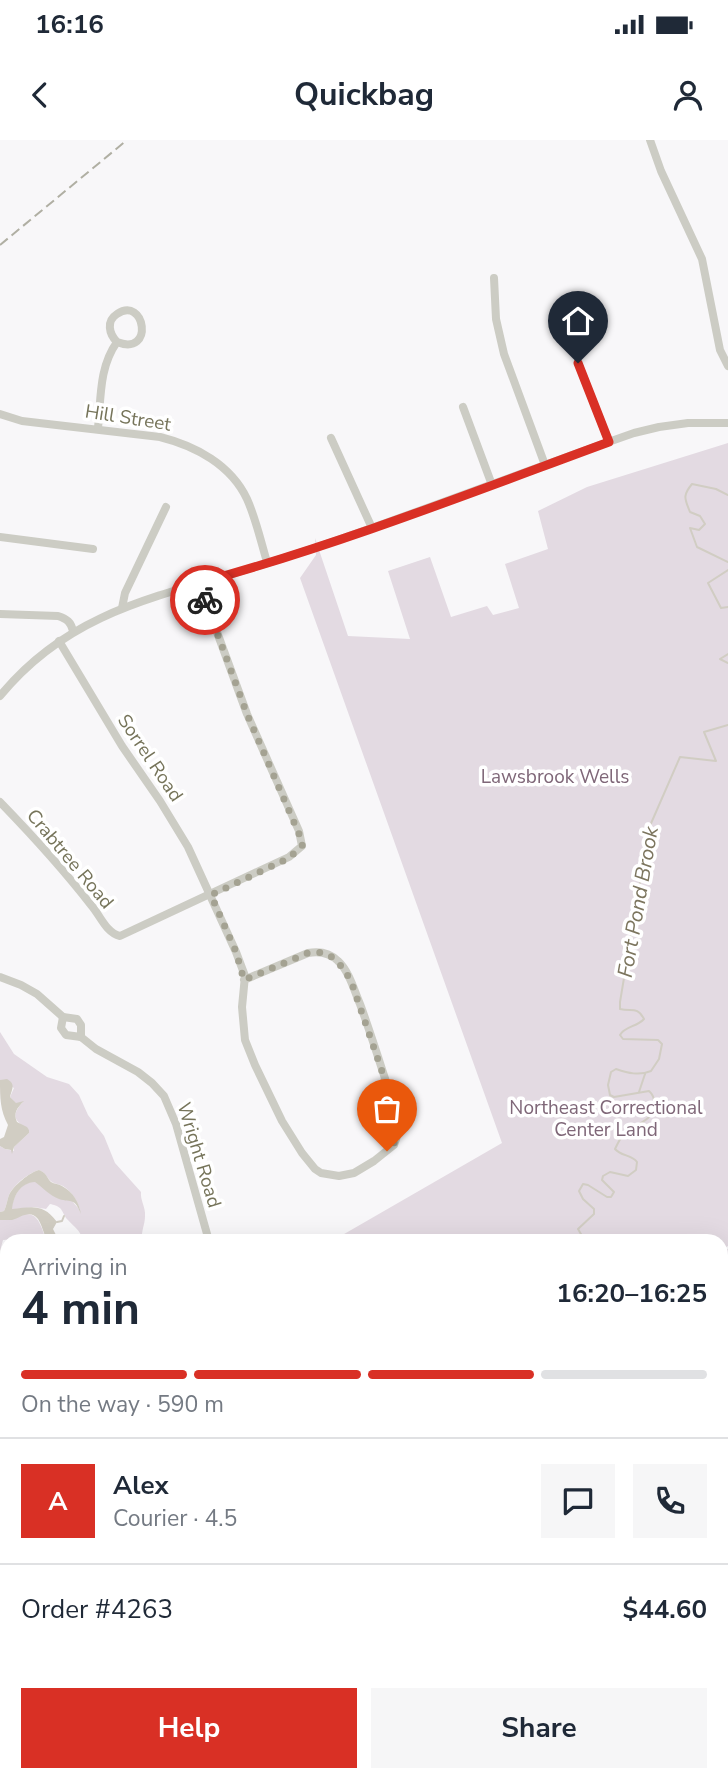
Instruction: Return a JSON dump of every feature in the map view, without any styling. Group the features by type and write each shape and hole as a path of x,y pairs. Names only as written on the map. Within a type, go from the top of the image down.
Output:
{"street":[{"path":"650,140 661,171 702,259 720,350 728,366"},
{"path":"494,278 496,319 504,354 545,465"},
{"path":"127,311 138,315 143,325 141,336 132,344 117,342 110,330 114,316 127,311"},
{"path":"98,428 103,371 117,342"},
{"path":"578,363 609,442"},
{"path":"463,407 492,485"},
{"name":"Hill Street","path":"0,414 22,421 98,428 169,439 194,448 212,459 237,482 248,500 267,562"},
{"path":"0,696 22,672 59,641 73,631 122,608 372,528 609,442 659,427 728,423"},
{"path":"331,439 372,528"},
{"path":"122,608 125,593 166,507"},
{"path":"0,537 93,549"},
{"path":"199,583 247,714 303,843 289,858 211,895"},
{"path":"0,614 58,616 72,625 73,631"},
{"name":"Sorrel Road","path":"59,641 122,746 181,835 211,895 236,952 244,980 242,1007 245,1040 282,1121 308,1161 321,1173 340,1176 354,1173 394,1145 398,1137 398,1118 351,981 340,962 316,951 244,980"},
{"name":"Crabtree Road","path":"0,802 70,878 104,925 117,936 126,935 211,895"},
{"name":"Wright Road","path":"0,977 37,994 62,1017 73,1017 79,1022 80,1037"},
{"name":"Wright Road","path":"62,1017 61,1028 68,1037 80,1037 138,1072 163,1096 176,1124 207,1234"}],"green space":[{"name":"Lawsbrook Wells","path":"728,443 728,1234 344,1234 502,1143 300,578 316,555 315,538 348,636 410,639 388,571 430,557 451,617 487,606 493,615 519,608 505,564 548,549 538,511 587,487"},
{"path":"0,1032 14,1054 47,1077 69,1084 79,1095 88,1115 104,1136 115,1163 141,1192 145,1213 142,1234 80,1234 61,1209 50,1204 46,1209 34,1207 11,1210 18,1191 25,1184 35,1181 58,1198 71,1200 80,1210 69,1191 52,1182 39,1170 14,1187 4,1211 0,1212 0,1146 14,1151 14,1147 29,1130 20,1124 15,1115 23,1102 16,1104 10,1097 14,1088 0,1080"},
{"path":"30,1214 37,1219 44,1234 0,1234 0,1220"}],"shaded area":[{"path":"7,1079 12,1085 10,1097 16,1103 24,1101 16,1111 17,1122 29,1130 14,1147 12,1154 11,1150 0,1146 0,1139 4,1137 8,1125 1,1104 0,1080"},
{"path":"39,1170 51,1182 66,1188 77,1201 81,1214 74,1203 56,1198 35,1182 25,1185 19,1191 12,1209 42,1209 57,1222 53,1229 56,1234 44,1234 39,1221 32,1215 0,1220 0,1212 4,1211 11,1191"}],"waterway":[{"name":"Fort Pond Brook","path":"728,495 716,489 692,484 685,498 690,512 700,516 705,524 699,530 690,528 697,547 728,562"},
{"name":"Fort Pond Brook","path":"728,570 708,583 721,608 728,607"},
{"name":"Fort Pond Brook","path":"728,654 720,659 728,663"},
{"name":"Fort Pond Brook","path":"581,1234 578,1229 594,1214 594,1209 579,1191 583,1184 611,1197 614,1192 602,1180 603,1176 610,1172 628,1176 636,1170 637,1162 615,1149 624,1134 649,1117 654,1107 653,1096 649,1091 614,1097 610,1095 608,1085 611,1072 616,1069 634,1073 651,1071 659,1059 662,1044 658,1040 623,1039 620,1035 644,1019 636,1011 620,1009 620,1002 649,828 680,757 716,761 704,732 728,725"},
{"name":"Fort Pond Brook","path":"639,1092 645,1074"},
{"path":"57,1222 62,1221 64,1216"}],"railway":[{"path":"0,245 127,140"}],"way so far":[{"path":"205,600 247,714 303,843 289,858 211,895 236,952 244,980 316,951 332,956 340,962 351,981 398,1118 398,1137 387,1151"}],"route":[{"path":"205,600 199,583 316,548 609,442 578,363"}],"park label":[{"name":"Northeast Correctional Center Land","path":"606,1119"}]}
